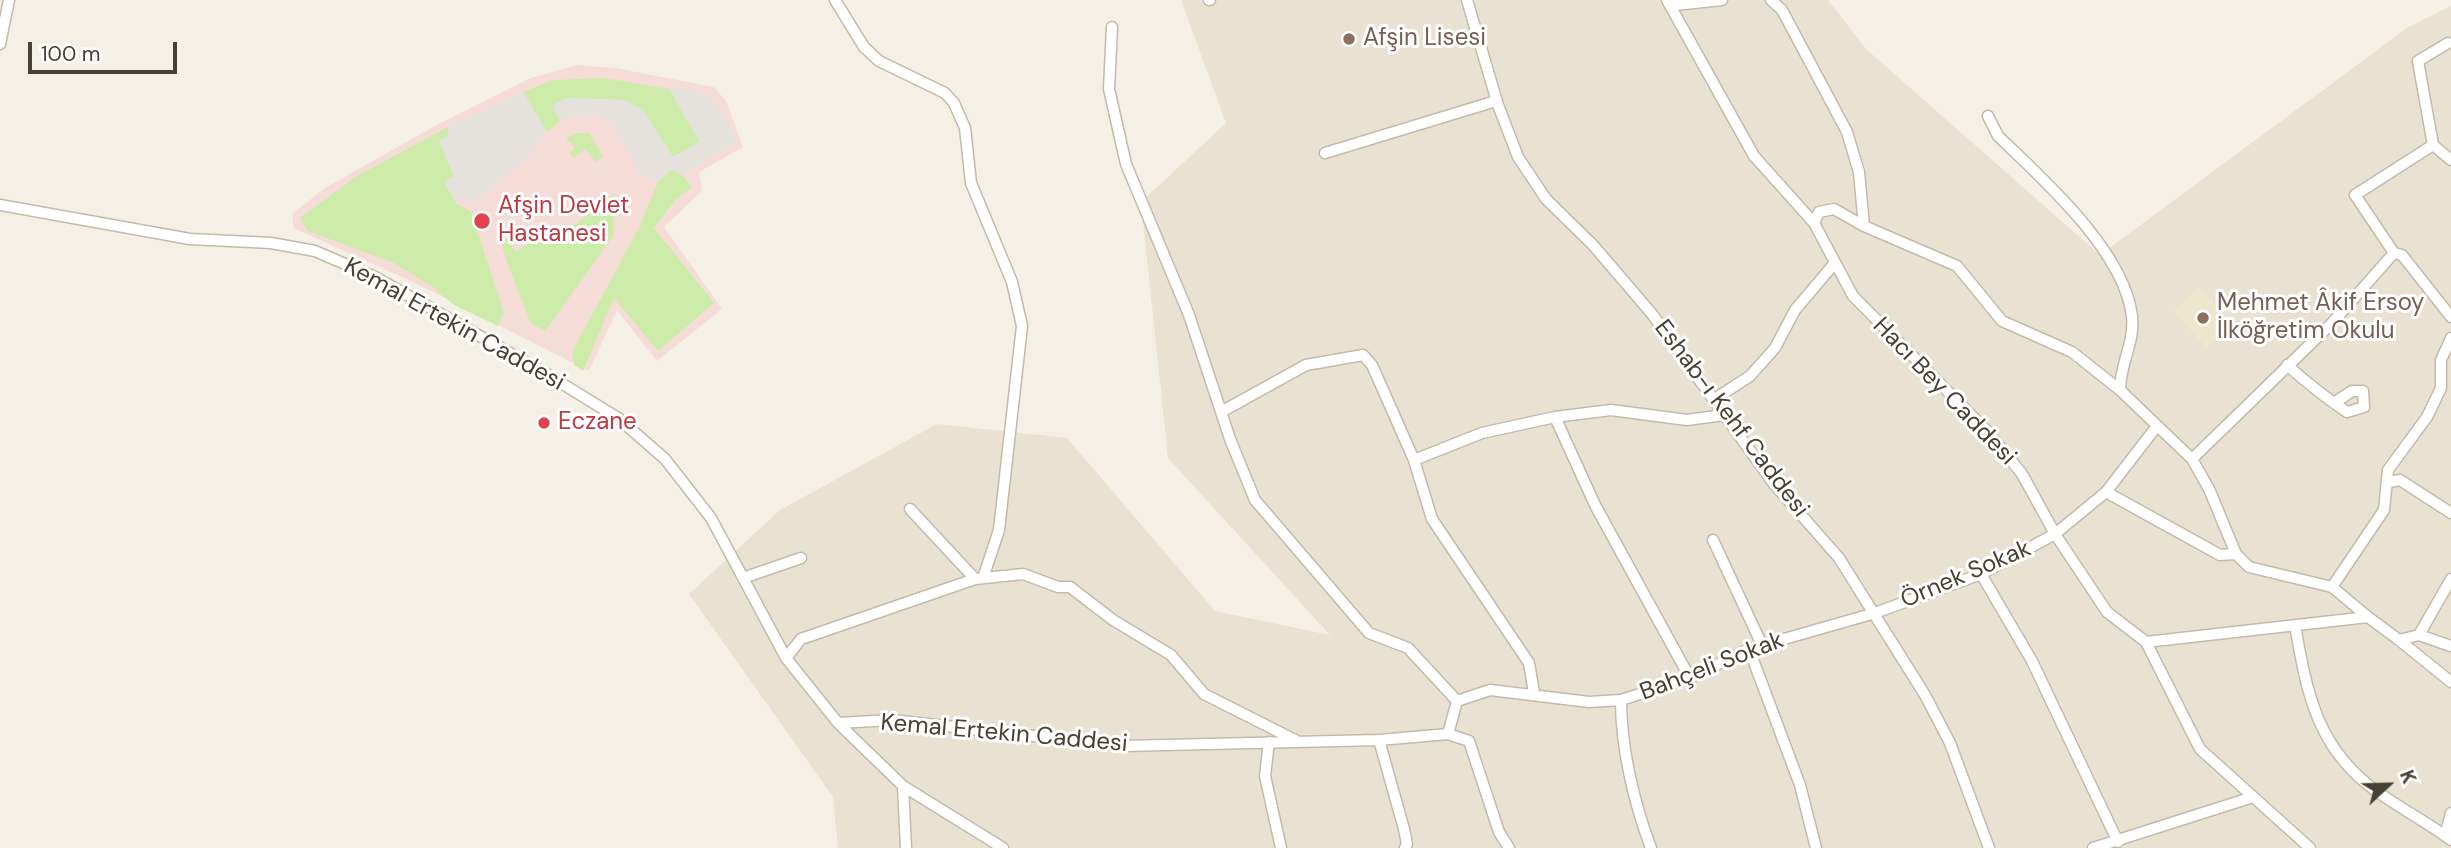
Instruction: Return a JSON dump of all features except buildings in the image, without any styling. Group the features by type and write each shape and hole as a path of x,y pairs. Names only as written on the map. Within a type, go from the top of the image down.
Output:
{"street":[{"path":"0,44 9,0"},
{"path":"835,0 864,47 879,61 945,93 954,103 965,128 971,183 1012,282 1022,326 999,530 979,578"},
{"name":"Eshab-ı Kehf Caddesi","path":"1467,0 1496,101 1518,157 1546,199 1593,245 1652,314 1774,484 1839,558 1875,613 1950,743 1989,848"},
{"path":"1668,0 1675,5 1722,0"},
{"name":"Hacı Bey Caddesi","path":"1668,0 1754,156 1814,223 1853,296 1998,443 2022,474 2055,534 2107,612 2146,642 2200,749 2310,848"},
{"path":"1771,0 1782,10 1847,132 1859,172 1864,226"},
{"path":"1112,27 1109,89 1126,164 1189,315 1221,412 1255,500 1369,633 1408,648 1457,701 1448,734 1469,741 1499,832 1509,848"},
{"path":"2448,43 2418,61 2433,145 2451,160"},
{"path":"1325,153 1496,101"},
{"path":"1988,117 1998,136 2088,231 2113,266 2132,315 2132,343 2120,370 2120,390"},
{"path":"2433,145 2355,195 2394,253 2402,255 2451,317"},
{"name":"Kemal Ertekin Caddesi","path":"0,205 190,239 271,243 315,251 376,277 618,418 665,459 703,508 786,659 838,723 892,720 1123,746 1379,740 1448,734"},
{"path":"1814,223 1819,212 1834,209 1864,226 1957,266 2002,321 2071,352 2120,390 2192,459 2209,489 2236,554 2249,567 2332,587 2451,682"},
{"path":"2192,459 2331,324 2394,253"},
{"path":"1713,400 1750,376 1766,358 1795,310 1834,264"},
{"path":"2332,587 2384,510 2389,482 2388,470 2427,417 2441,387 2441,360 2451,338"},
{"path":"1221,412 1306,365 1363,355 1372,365 1414,460 1432,519 1529,663 1534,693"},
{"path":"2287,365 2334,403 2347,412 2364,407 2363,391 2350,387 2334,403"},
{"path":"1414,460 1482,433 1555,417 1611,410 1687,420 1724,415"},
{"path":"1555,417 1595,505 1690,678"},
{"name":"Örnek Sokak","path":"1875,613 1980,574 2055,534 2106,492 2157,426"},
{"path":"2389,482 2400,480 2451,513"},
{"path":"2106,492 2220,555 2236,554"},
{"path":"910,509 979,578"},
{"path":"1713,540 1762,645"},
{"path":"743,578 801,558"},
{"path":"786,659 801,639 979,578 1023,574 1058,587 1070,587 1113,620 1171,655 1204,694 1296,741"},
{"path":"1980,574 2032,661 2118,842"},
{"path":"2419,635 2451,579"},
{"name":"Bahçeli Sokak","path":"1457,701 1490,690 1534,693 1589,702 1621,700 1690,678 1749,649 1875,613"},
{"path":"2146,642 2368,617"},
{"path":"2295,625 2307,693 2337,756 2376,791 2448,838 2450,820"},
{"path":"2399,640 2419,635 2451,646"},
{"path":"1749,649 1800,785 1816,848"},
{"path":"1621,700 1621,718 1640,818 1651,848"},
{"path":"838,723 903,786 1003,848"},
{"path":"1379,740 1404,829 1405,848"},
{"path":"1269,742 1265,776 1281,848"},
{"path":"903,786 906,848"},
{"path":"2093,848 2253,797"}],"shaded area":[{"path":"1181,0 1828,0 1866,49 2100,255 2407,28 2451,6 2451,848 838,848 833,797 689,594 780,510 937,424 1067,438 1215,611 1330,635 1168,458 1141,202 1226,123"},
{"name":"Afşin Devlet Hastanesi","path":"577,65 615,68 714,87 726,101 743,147 699,172 702,191 664,227 722,309 657,361 617,310 589,371 417,284 294,228 292,214 325,188 433,127 531,78"},
{"path":"669,89 693,90 712,99 738,141 682,175 670,170 658,182 637,172 631,155 609,121 598,115 577,115 560,121 552,106 566,98 625,100 643,110 673,157 700,142"},
{"path":"523,92 547,132 522,162 471,205 467,196 456,203 445,183 454,176 439,141 448,136 448,127"},
{"name":"Mehmet Âkif Ersoy İlköğretim Okulu","path":"2199,287 2232,324 2207,348 2173,311"}],"green space":[{"path":"604,78 669,89 700,142 673,157 642,110 625,100 566,98 552,106 560,121 547,132 523,92 553,80"},
{"path":"448,127 448,136 439,141 454,176 445,182 456,203 471,212 504,313 498,326 454,305 434,288 394,263 308,231 300,218 357,176"},
{"path":"578,133 589,133 603,157 596,162 585,149 574,158 569,153 575,148 566,138"},
{"path":"671,170 682,175 692,187 675,200 654,228 714,303 658,351 614,298 583,371 574,365 572,352 640,226 658,182"},
{"path":"615,193 613,236 545,331 530,322 502,247 505,237 517,252 548,228 557,239"}],"place":[{"name":"Afşin Lisesi","path":"1349,39"},
{"name":"Afşin Devlet Hastanesi","path":"482,221"},
{"name":"Mehmet Âkif Ersoy İlköğretim Okulu","path":"2203,318"},
{"name":"Eczane","path":"544,423"}]}
